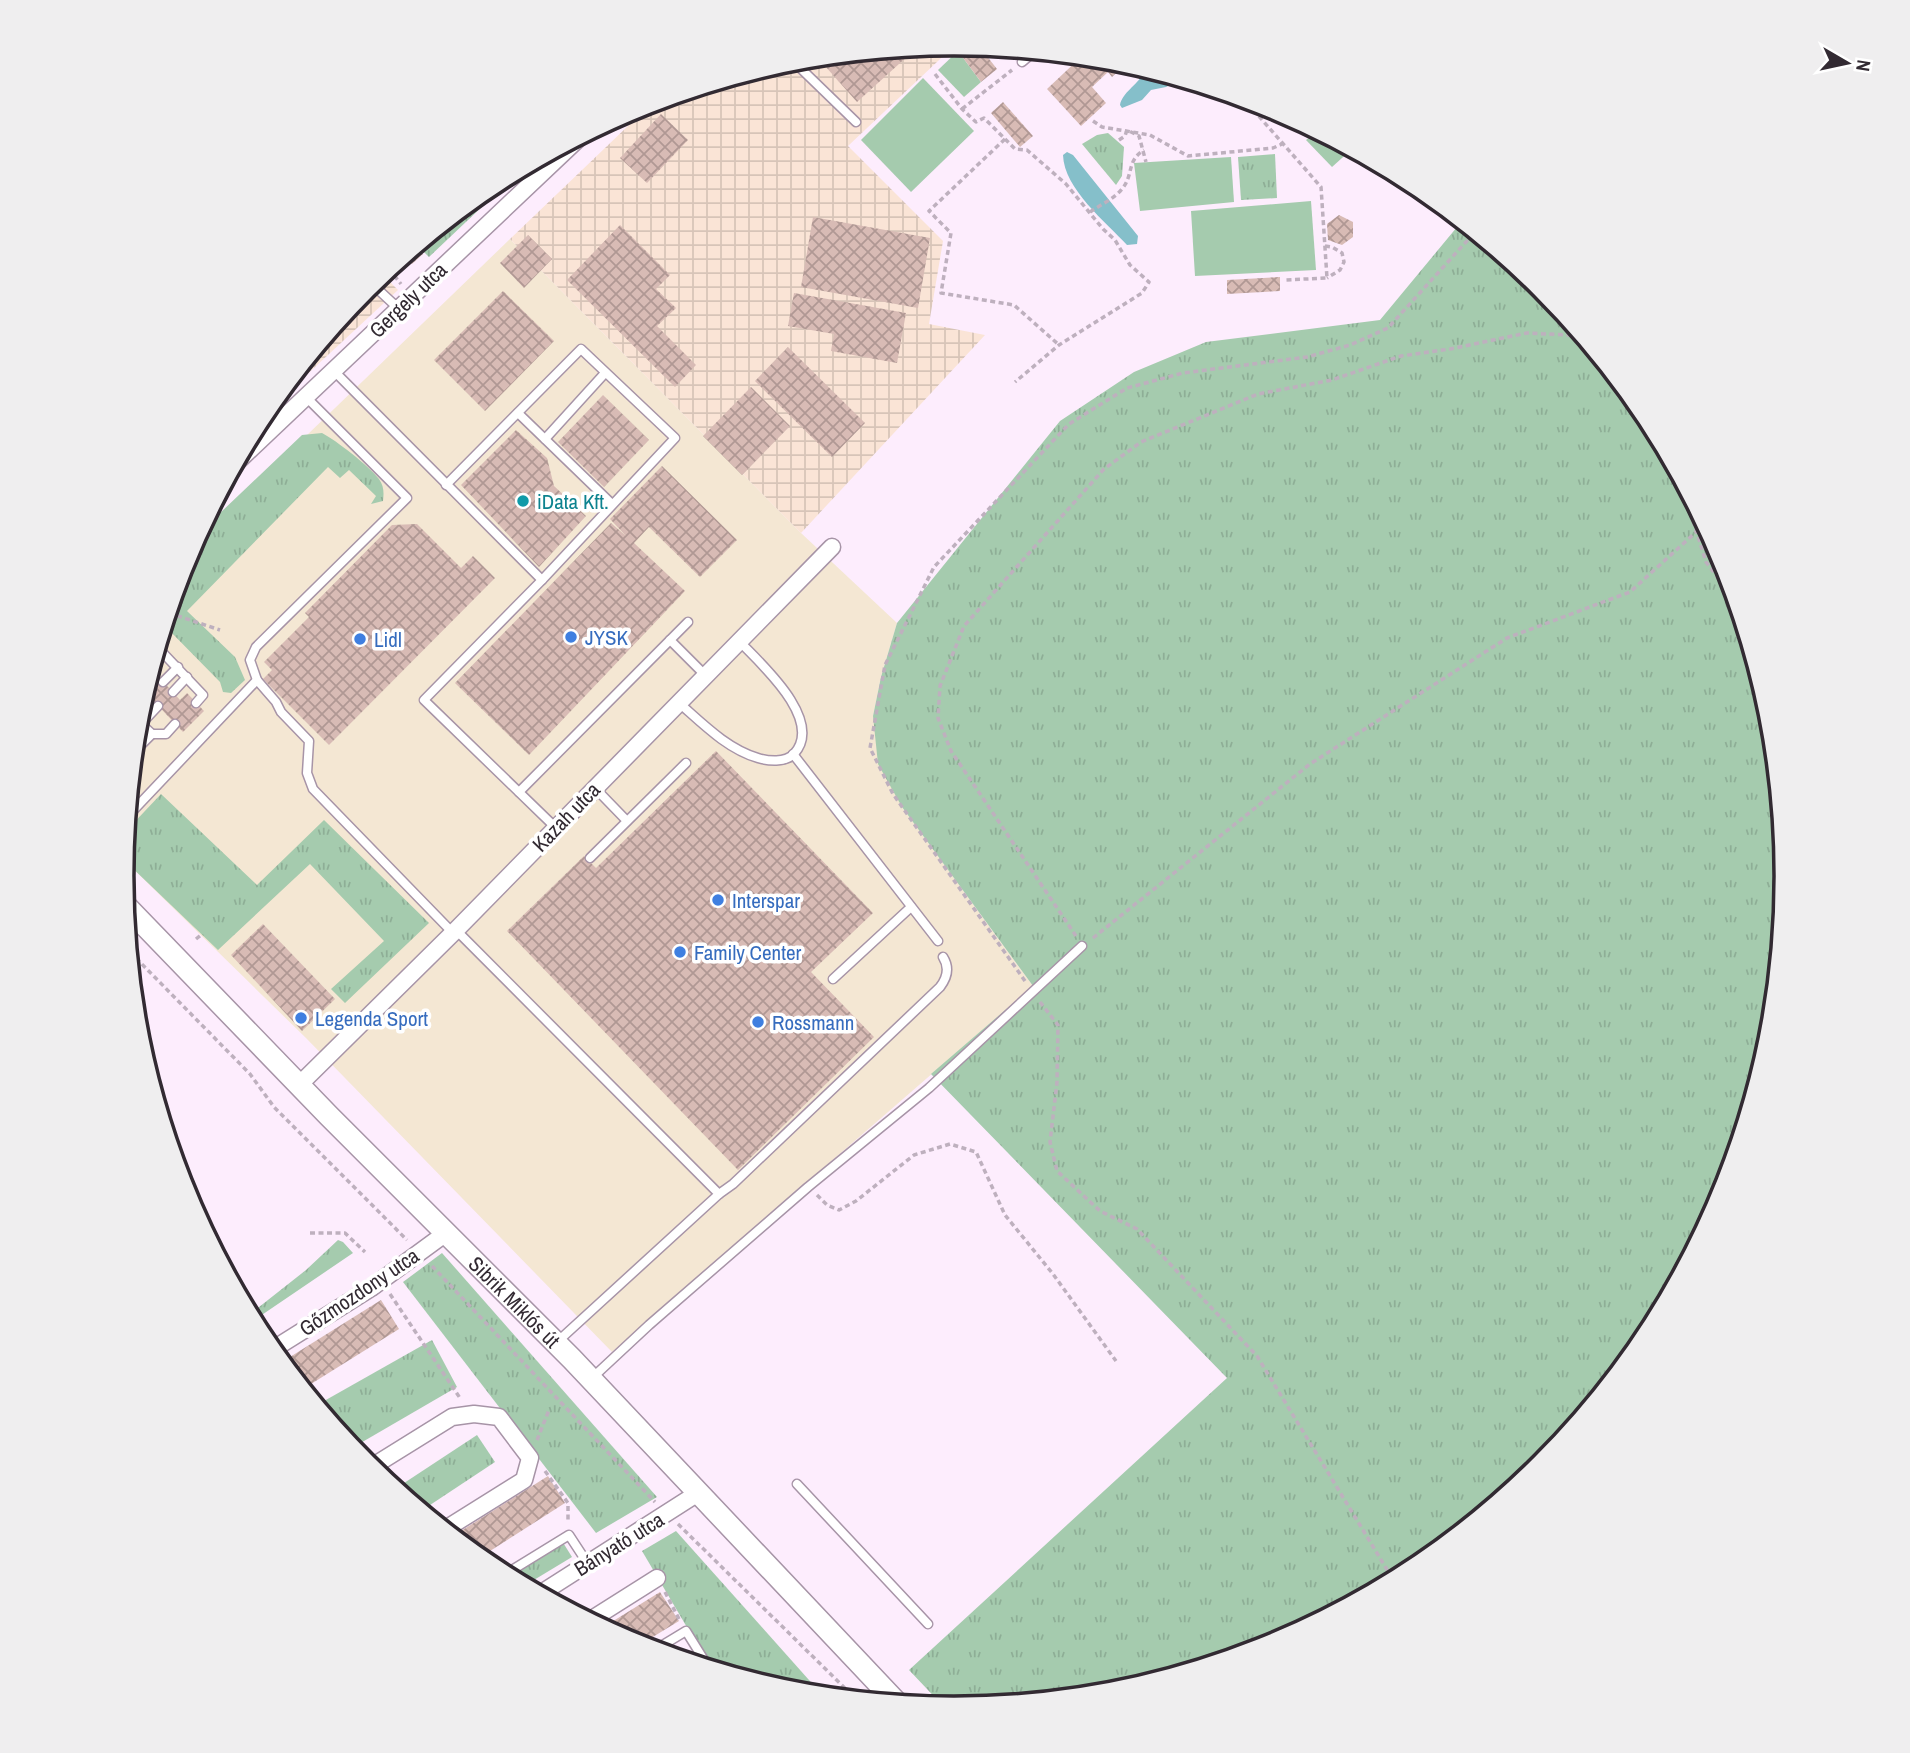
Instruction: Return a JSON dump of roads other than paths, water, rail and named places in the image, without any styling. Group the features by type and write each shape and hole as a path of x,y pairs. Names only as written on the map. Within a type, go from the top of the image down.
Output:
{"street":[{"name":"Gergely utca","path":"261,439 555,161"},
{"name":"Kazah utca","path":"299,1085 454,932 832,547"},
{"name":"Sibrik Miklós út","path":"135,916 299,1085 592,1379 888,1694"},
{"name":"Gőzmozdony utca","path":"281,1344 382,1280 446,1233"},
{"path":"380,1462 452,1417 470,1415 499,1418 530,1458 524,1480 453,1524"},
{"name":"Bányató utca","path":"548,1589 698,1493"},
{"path":"598,1615 657,1578"}],"lane":[{"path":"803,71 856,122"},
{"path":"380,291 399,309"},
{"path":"446,485 581,349 675,438 542,580 424,700 556,828"},
{"path":"334,371 542,580"},
{"path":"545,439 605,373"},
{"path":"306,397 407,498 256,647 250,660 257,680 281,712 309,741 307,773 313,789 321,800 719,1194"},
{"path":"518,413 612,504"},
{"path":"519,792 688,622"},
{"path":"670,640 705,675"},
{"path":"678,702 713,733 745,753 769,760 779,760 793,754 799,744 801,728 792,702 772,675 739,641"},
{"path":"165,655 203,695 196,702"},
{"path":"163,682 178,667"},
{"path":"173,692 187,677"},
{"path":"138,806 257,680"},
{"path":"151,712 158,706"},
{"path":"148,730 152,734 166,734 175,724"},
{"path":"146,740 152,734"},
{"path":"793,754 938,941"},
{"path":"590,858 686,763"},
{"path":"595,788 627,821"},
{"path":"833,979 911,907"},
{"path":"592,1379 659,1316 808,1187 929,1088 1082,946"},
{"path":"556,1343 733,1184 940,987 948,969 943,957"},
{"path":"797,1484 928,1624"},
{"path":"515,1568 569,1535 588,1564"},
{"path":"665,1644 686,1631 702,1656"}],"water":[{"path":"1140,78 1170,85 1151,90 1142,100 1122,108 1121,101"},
{"path":"1067,152 1073,155 1138,236 1137,244 1127,245 1078,192 1065,168 1063,155"}],"place":[{"name":"iData Kft.","path":"523,501"},
{"name":"JYSK","path":"571,637"},
{"name":"Lidl","path":"360,639"},
{"name":"Interspar","path":"718,900"},
{"name":"Family Center","path":"680,952"},
{"name":"Legenda Sport","path":"301,1018"},
{"name":"Rossmann","path":"758,1022"}]}
